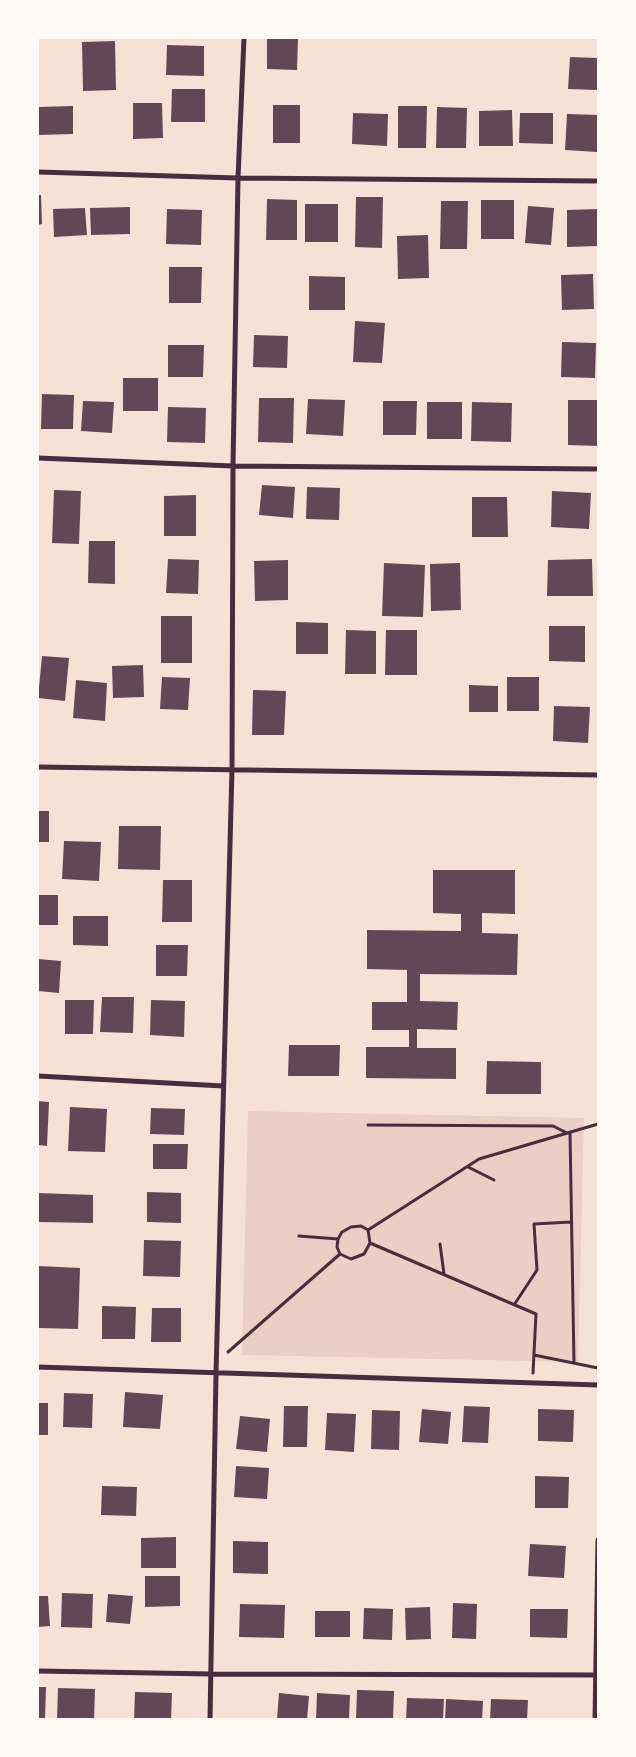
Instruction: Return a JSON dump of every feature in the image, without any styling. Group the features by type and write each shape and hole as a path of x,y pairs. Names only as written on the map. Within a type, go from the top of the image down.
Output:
{"street":[{"path":"210,1720 216,1374 232,769 233,466 238,178 244,38"},
{"path":"38,172 238,178 598,181"},
{"path":"38,458 233,466 598,469"},
{"path":"38,767 598,775"},
{"path":"38,1076 223,1086"},
{"path":"38,1367 598,1385"},
{"path":"596,1720 598,1540"},
{"path":"38,1671 212,1674 598,1675"}],"path":[{"path":"368,1124 553,1126 569,1133"},
{"path":"368,1230 479,1159 598,1124"},
{"path":"569,1133 574,1363"},
{"path":"468,1166 494,1180"},
{"path":"514,1305 537,1270 534,1224 571,1222"},
{"path":"361,1226 368,1230 370,1243 364,1254 351,1259 340,1254 337,1248 342,1232 351,1227 361,1226"},
{"path":"299,1236 338,1240"},
{"path":"370,1243 536,1314 532,1383"},
{"path":"440,1244 444,1274"},
{"path":"217,1362 340,1254"},
{"path":"534,1355 598,1368"}],"shaded area":[{"path":"248,1111 584,1118 578,1362 242,1355"}],"building":[{"path":"267,38 298,38 297,70 267,69"},
{"path":"115,41 116,90 83,91 82,42"},
{"path":"167,45 204,46 204,76 166,75"},
{"path":"570,57 598,58 598,90 568,89"},
{"path":"172,89 205,89 205,122 171,122"},
{"path":"133,103 162,103 163,138 133,139"},
{"path":"273,105 300,105 300,143 273,143"},
{"path":"73,106 73,134 38,135 38,107"},
{"path":"398,106 427,106 426,148 398,148"},
{"path":"437,107 467,108 466,148 436,148"},
{"path":"512,110 513,146 479,146 479,111"},
{"path":"353,113 388,114 387,146 352,144"},
{"path":"520,113 553,113 553,144 519,143"},
{"path":"567,114 598,115 597,152 565,150"},
{"path":"38,195 41,195 42,224 38,225"},
{"path":"356,197 383,197 382,248 355,247"},
{"path":"267,199 297,200 297,240 266,240"},
{"path":"481,200 514,200 514,239 481,239"},
{"path":"441,201 468,201 467,249 440,249"},
{"path":"305,204 338,204 338,242 305,242"},
{"path":"528,206 554,208 551,245 525,243"},
{"path":"130,207 130,234 91,235 90,208"},
{"path":"85,208 87,235 54,237 53,209"},
{"path":"167,209 202,210 201,245 166,244"},
{"path":"598,209 598,246 567,247 567,210"},
{"path":"428,235 429,278 398,279 397,236"},
{"path":"169,267 202,267 201,303 169,303"},
{"path":"593,274 594,309 562,310 561,275"},
{"path":"309,276 345,277 345,310 309,310"},
{"path":"355,321 385,323 382,363 353,362"},
{"path":"254,335 288,336 287,368 253,367"},
{"path":"562,342 596,343 595,378 561,377"},
{"path":"168,345 204,345 203,377 168,377"},
{"path":"123,378 158,378 158,411 123,411"},
{"path":"42,394 74,395 73,429 41,429"},
{"path":"259,398 294,398 293,443 258,442"},
{"path":"308,399 345,400 343,436 306,434"},
{"path":"568,400 598,400 598,446 568,445"},
{"path":"83,401 114,402 112,433 81,431"},
{"path":"383,401 417,401 416,435 383,435"},
{"path":"427,402 462,402 462,439 427,439"},
{"path":"472,402 512,403 511,442 471,441"},
{"path":"168,407 206,408 205,443 167,442"},
{"path":"262,485 295,487 293,518 259,515"},
{"path":"307,487 340,488 339,520 306,519"},
{"path":"54,490 81,491 79,544 52,543"},
{"path":"552,491 591,493 589,529 551,527"},
{"path":"196,495 196,536 164,536 164,496"},
{"path":"472,497 507,497 508,537 472,537"},
{"path":"89,541 115,541 115,584 88,583"},
{"path":"168,559 199,560 198,594 166,593"},
{"path":"592,559 593,596 547,596 548,560"},
{"path":"288,560 288,600 255,601 254,561"},
{"path":"384,563 425,565 423,617 382,616"},
{"path":"460,563 461,610 431,611 430,564"},
{"path":"161,616 192,616 192,663 161,663"},
{"path":"296,622 328,623 328,654 296,654"},
{"path":"549,626 585,626 585,662 549,661"},
{"path":"346,630 376,631 376,674 345,674"},
{"path":"386,630 417,630 417,675 385,675"},
{"path":"42,656 69,658 65,701 38,698"},
{"path":"143,665 144,697 113,698 112,666"},
{"path":"162,677 190,678 188,710 160,709"},
{"path":"507,677 539,677 539,711 507,711"},
{"path":"76,680 107,683 105,721 73,718"},
{"path":"469,685 498,686 498,712 469,712"},
{"path":"253,690 286,691 284,735 252,735"},
{"path":"554,706 590,707 588,743 553,741"},
{"path":"38,811 49,811 49,842 38,842"},
{"path":"119,826 161,826 160,870 118,869"},
{"path":"64,841 101,842 99,881 62,879"},
{"path":"433,870 515,870 515,914 482,913 482,933 518,934 517,975 420,974 420,1001 458,1002 457,1030 417,1029 417,1048 456,1048 456,1079 366,1078 366,1047 409,1047 409,1030 372,1030 372,1002 407,1002 407,970 367,969 367,930 461,931 461,914 433,913"},
{"path":"163,880 192,880 192,922 162,922"},
{"path":"38,895 58,895 58,925 38,925"},
{"path":"73,916 108,916 108,946 73,945"},
{"path":"156,945 188,945 187,976 156,976"},
{"path":"38,959 61,961 59,993 38,991"},
{"path":"102,997 134,997 133,1033 100,1032"},
{"path":"65,1000 94,1000 93,1034 65,1034"},
{"path":"151,1000 185,1001 184,1037 150,1035"},
{"path":"289,1045 340,1045 339,1076 288,1076"},
{"path":"487,1061 541,1062 541,1094 486,1094"},
{"path":"38,1101 49,1102 47,1146 38,1145"},
{"path":"70,1107 107,1109 105,1152 68,1151"},
{"path":"151,1108 185,1109 184,1135 150,1134"},
{"path":"153,1144 188,1144 187,1169 153,1169"},
{"path":"147,1192 181,1193 181,1223 147,1222"},
{"path":"38,1193 93,1195 93,1223 38,1222"},
{"path":"144,1240 181,1241 180,1277 143,1276"},
{"path":"38,1266 80,1268 78,1329 38,1328"},
{"path":"102,1306 136,1307 135,1339 102,1339"},
{"path":"152,1308 181,1308 181,1342 151,1342"},
{"path":"125,1392 163,1395 160,1429 123,1427"},
{"path":"64,1393 93,1394 92,1428 63,1427"},
{"path":"38,1403 48,1403 48,1435 38,1435"},
{"path":"284,1406 308,1406 307,1447 283,1447"},
{"path":"464,1406 490,1407 488,1443 462,1442"},
{"path":"422,1409 451,1412 448,1444 419,1442"},
{"path":"538,1409 574,1410 573,1442 538,1441"},
{"path":"372,1410 400,1411 399,1450 371,1449"},
{"path":"327,1413 356,1414 354,1452 325,1450"},
{"path":"240,1416 270,1419 267,1452 236,1449"},
{"path":"236,1466 269,1468 267,1499 234,1497"},
{"path":"535,1476 569,1477 568,1508 535,1508"},
{"path":"102,1486 137,1487 136,1516 101,1515"},
{"path":"176,1537 176,1568 141,1568 141,1538"},
{"path":"233,1541 268,1542 268,1574 233,1573"},
{"path":"530,1544 566,1546 564,1578 528,1576"},
{"path":"145,1576 180,1576 180,1606 145,1607"},
{"path":"62,1593 93,1594 92,1628 61,1627"},
{"path":"108,1594 133,1596 130,1624 106,1622"},
{"path":"38,1596 48,1596 50,1626 38,1627"},
{"path":"453,1603 477,1604 476,1639 452,1638"},
{"path":"240,1604 285,1605 284,1638 239,1637"},
{"path":"430,1607 431,1639 406,1640 405,1608"},
{"path":"364,1608 393,1609 392,1640 363,1639"},
{"path":"530,1609 568,1609 567,1638 530,1637"},
{"path":"315,1611 350,1611 350,1637 315,1637"},
{"path":"38,1687 46,1687 45,1720 38,1720"},
{"path":"58,1688 95,1689 94,1720 57,1720"},
{"path":"357,1690 394,1691 393,1720 356,1720"},
{"path":"135,1692 172,1693 171,1720 134,1720"},
{"path":"279,1693 309,1696 307,1720 277,1720"},
{"path":"317,1693 350,1695 349,1720 316,1720"},
{"path":"407,1698 444,1699 443,1720 406,1720"},
{"path":"446,1699 483,1701 482,1720 445,1720"},
{"path":"491,1699 528,1700 527,1720 490,1720"}]}
